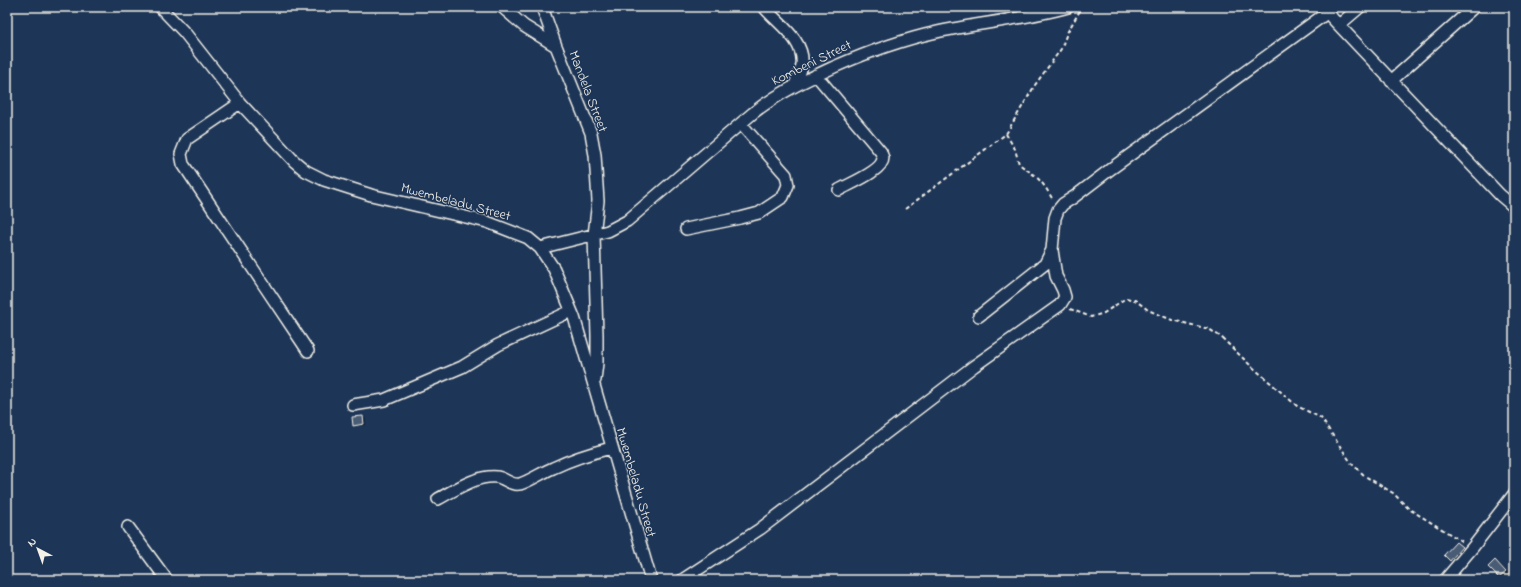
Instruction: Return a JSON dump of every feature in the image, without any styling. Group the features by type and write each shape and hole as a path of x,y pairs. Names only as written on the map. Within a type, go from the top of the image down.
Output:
{"street":[{"name":"Mwembeladu Street","path":"160,7 185,33 240,102 294,161 306,171 324,180 371,195 487,222 528,238 540,248 554,269 571,311 651,580"},
{"path":"502,7 524,26 556,46"},
{"name":"Mandela Street","path":"542,7 591,133 597,174 598,201 594,235 597,363 594,385"},
{"name":"Kombeni Street","path":"540,248 608,231 627,221 772,98 816,75 865,53 906,40 937,32 1068,7"},
{"path":"1339,25 1360,7"},
{"path":"1391,80 1474,7"},
{"path":"767,8 798,44 802,55 802,66 795,85"},
{"path":"682,580 760,529 974,366 1060,305 1065,297 1064,290 1056,276 1052,250 1055,218 1058,210 1063,204 1326,9 1339,25 1500,195 1514,207"},
{"path":"816,75 881,152 883,158 880,166 871,174 839,190"},
{"path":"240,102 187,139 181,154 183,164 308,351"},
{"path":"686,229 759,213 784,197 788,185 786,175 741,124"},
{"path":"979,316 1045,264 1052,250"},
{"path":"353,405 384,400 462,367 498,345 571,311"},
{"path":"438,499 471,482 489,477 500,477 510,483 520,484 584,455 611,448"},
{"path":"1445,580 1514,494"},
{"path":"128,527 167,580"}],"path":[{"path":"905,209 1006,134 1034,85 1061,49 1067,32 1082,7"},
{"path":"1006,134 1015,149 1020,164 1037,176 1044,184 1058,210"},
{"path":"1060,305 1091,317 1104,313 1126,298 1135,300 1148,310 1172,320 1209,329 1221,337 1298,406 1321,418 1352,464 1365,476 1393,493 1409,509 1473,547"}],"building":[{"path":"363,416 364,424 353,426 352,417"},
{"path":"1456,542 1462,547 1450,561 1444,555"},
{"path":"1495,560 1506,572 1499,578 1488,567"}]}
